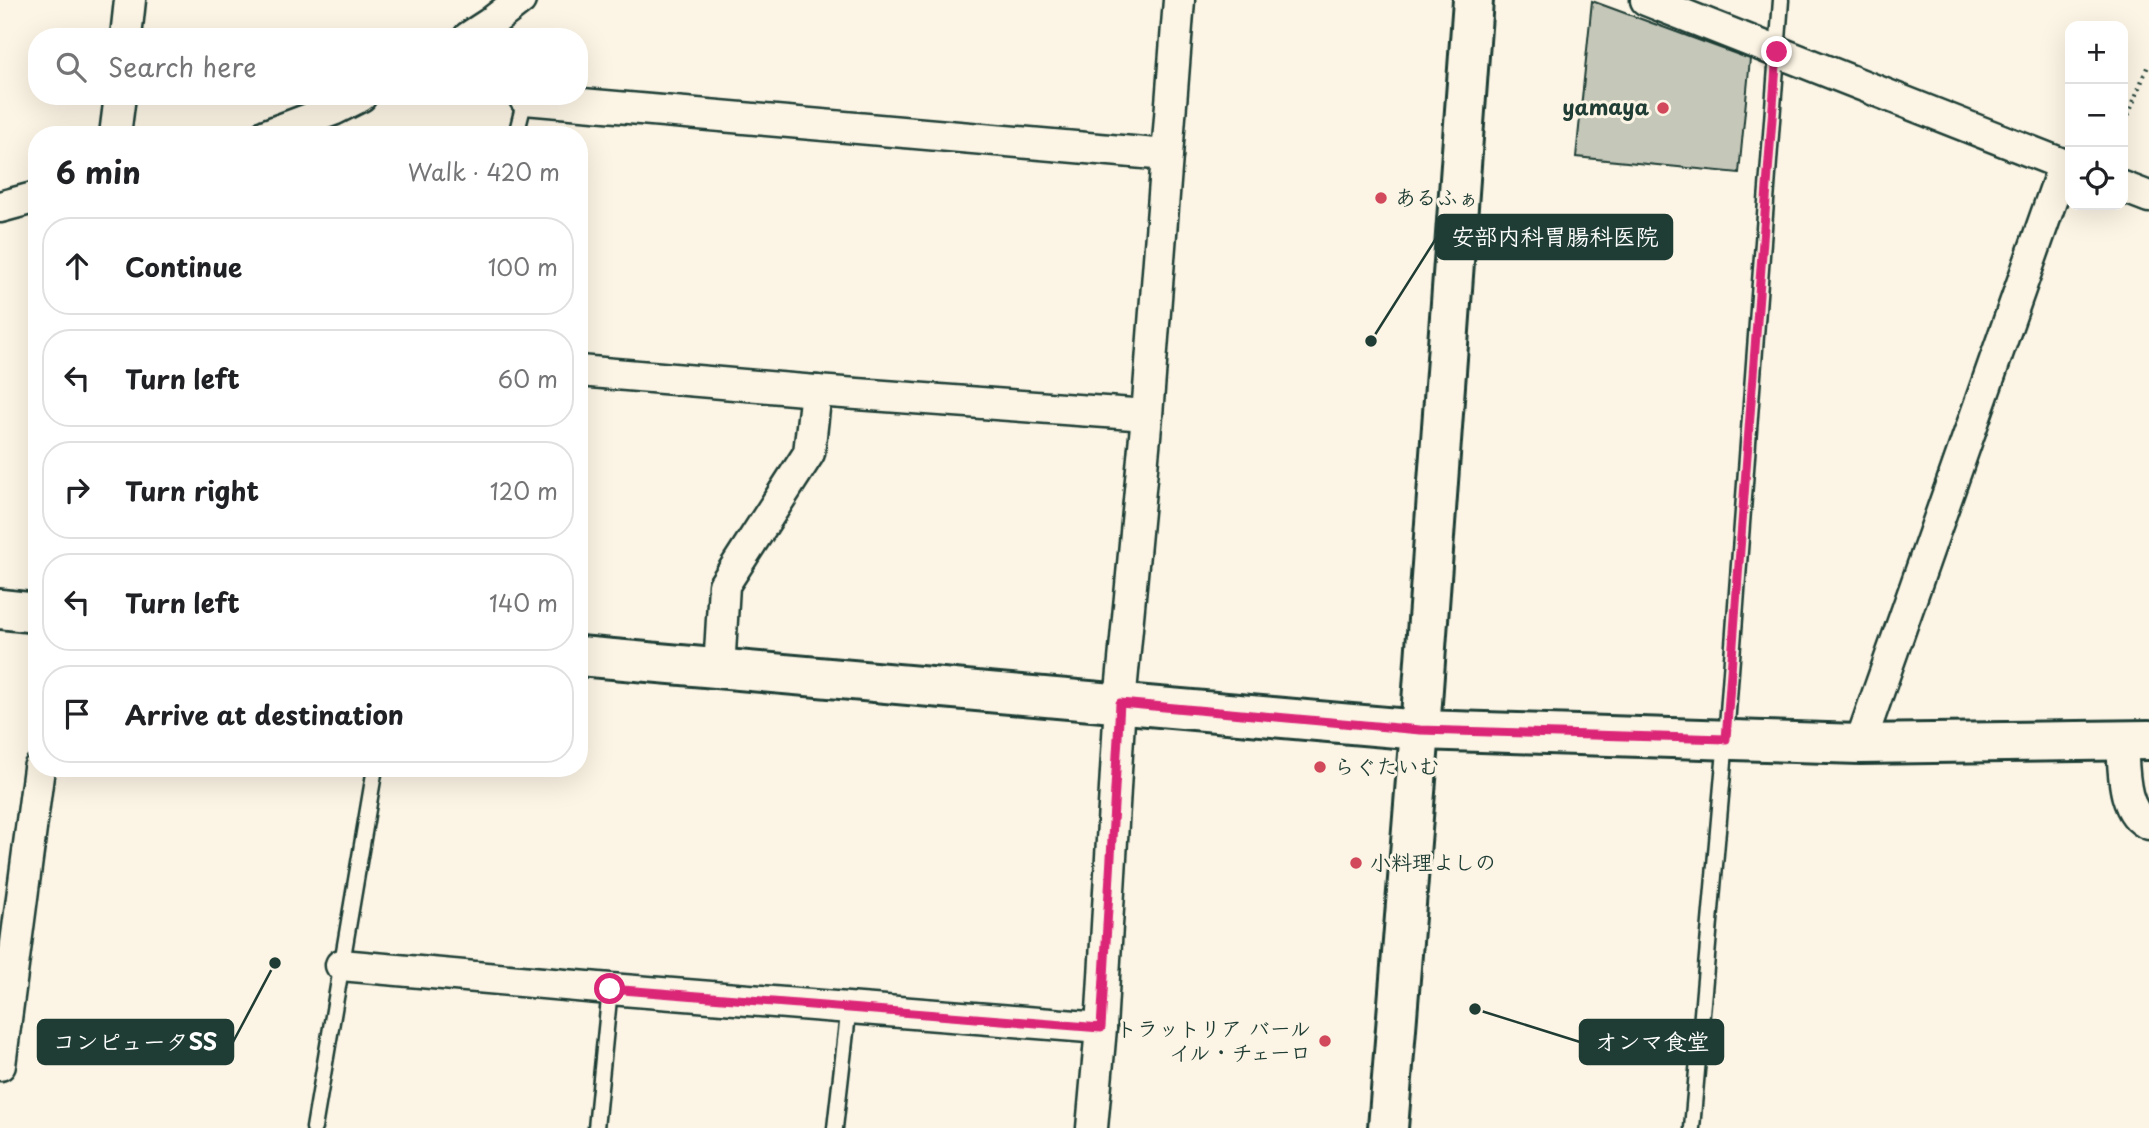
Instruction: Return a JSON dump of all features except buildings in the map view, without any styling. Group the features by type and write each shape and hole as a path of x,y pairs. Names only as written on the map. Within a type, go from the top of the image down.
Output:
{"street":[{"path":"127,28 130,0"},
{"path":"490,28 520,0"},
{"path":"1092,1128 1101,1028 1120,703 1147,415 1179,0"},
{"path":"1388,1128 1473,0"},
{"path":"1646,0 2065,164"},
{"path":"588,104 1167,155"},
{"path":"116,126 119,105"},
{"path":"290,126 343,105"},
{"path":"1860,744 2065,171"},
{"path":"2128,189 2149,197"},
{"path":"0,207 28,199"},
{"path":"588,372 1147,415"},
{"path":"719,670 724,585 809,453 816,391"},
{"path":"0,610 28,612"},
{"path":"588,657 1420,730 1860,744 2135,741 2128,802 2143,821 2149,824"},
{"path":"0,1065 38,777"},
{"path":"341,965 1101,1028"}],"lane":[{"path":"1692,1128 1726,739 1782,0"},
{"path":"518,126 522,105"},
{"path":"314,1128 373,777"},
{"path":"596,1128 610,989"},
{"path":"835,1128 849,1006"}],"path":[{"path":"2128,116 2149,63"}],"place":[{"name":"yamaya","path":"1663,108"},
{"name":"あるふぁ","path":"1381,198"},
{"name":"安部内科胃腸科医院","path":"1371,341"},
{"name":"らぐたいむ","path":"1320,767"},
{"name":"小料理よしの","path":"1356,863"},
{"name":"コンピュータSS","path":"275,963"},
{"name":"オンマ食堂","path":"1475,1009"},
{"name":"トラットリア バール イル・チェーロ","path":"1325,1041"}],"route":[{"path":"610,989 1101,1028 1120,703 1420,730 1726,739 1777,52"}]}
